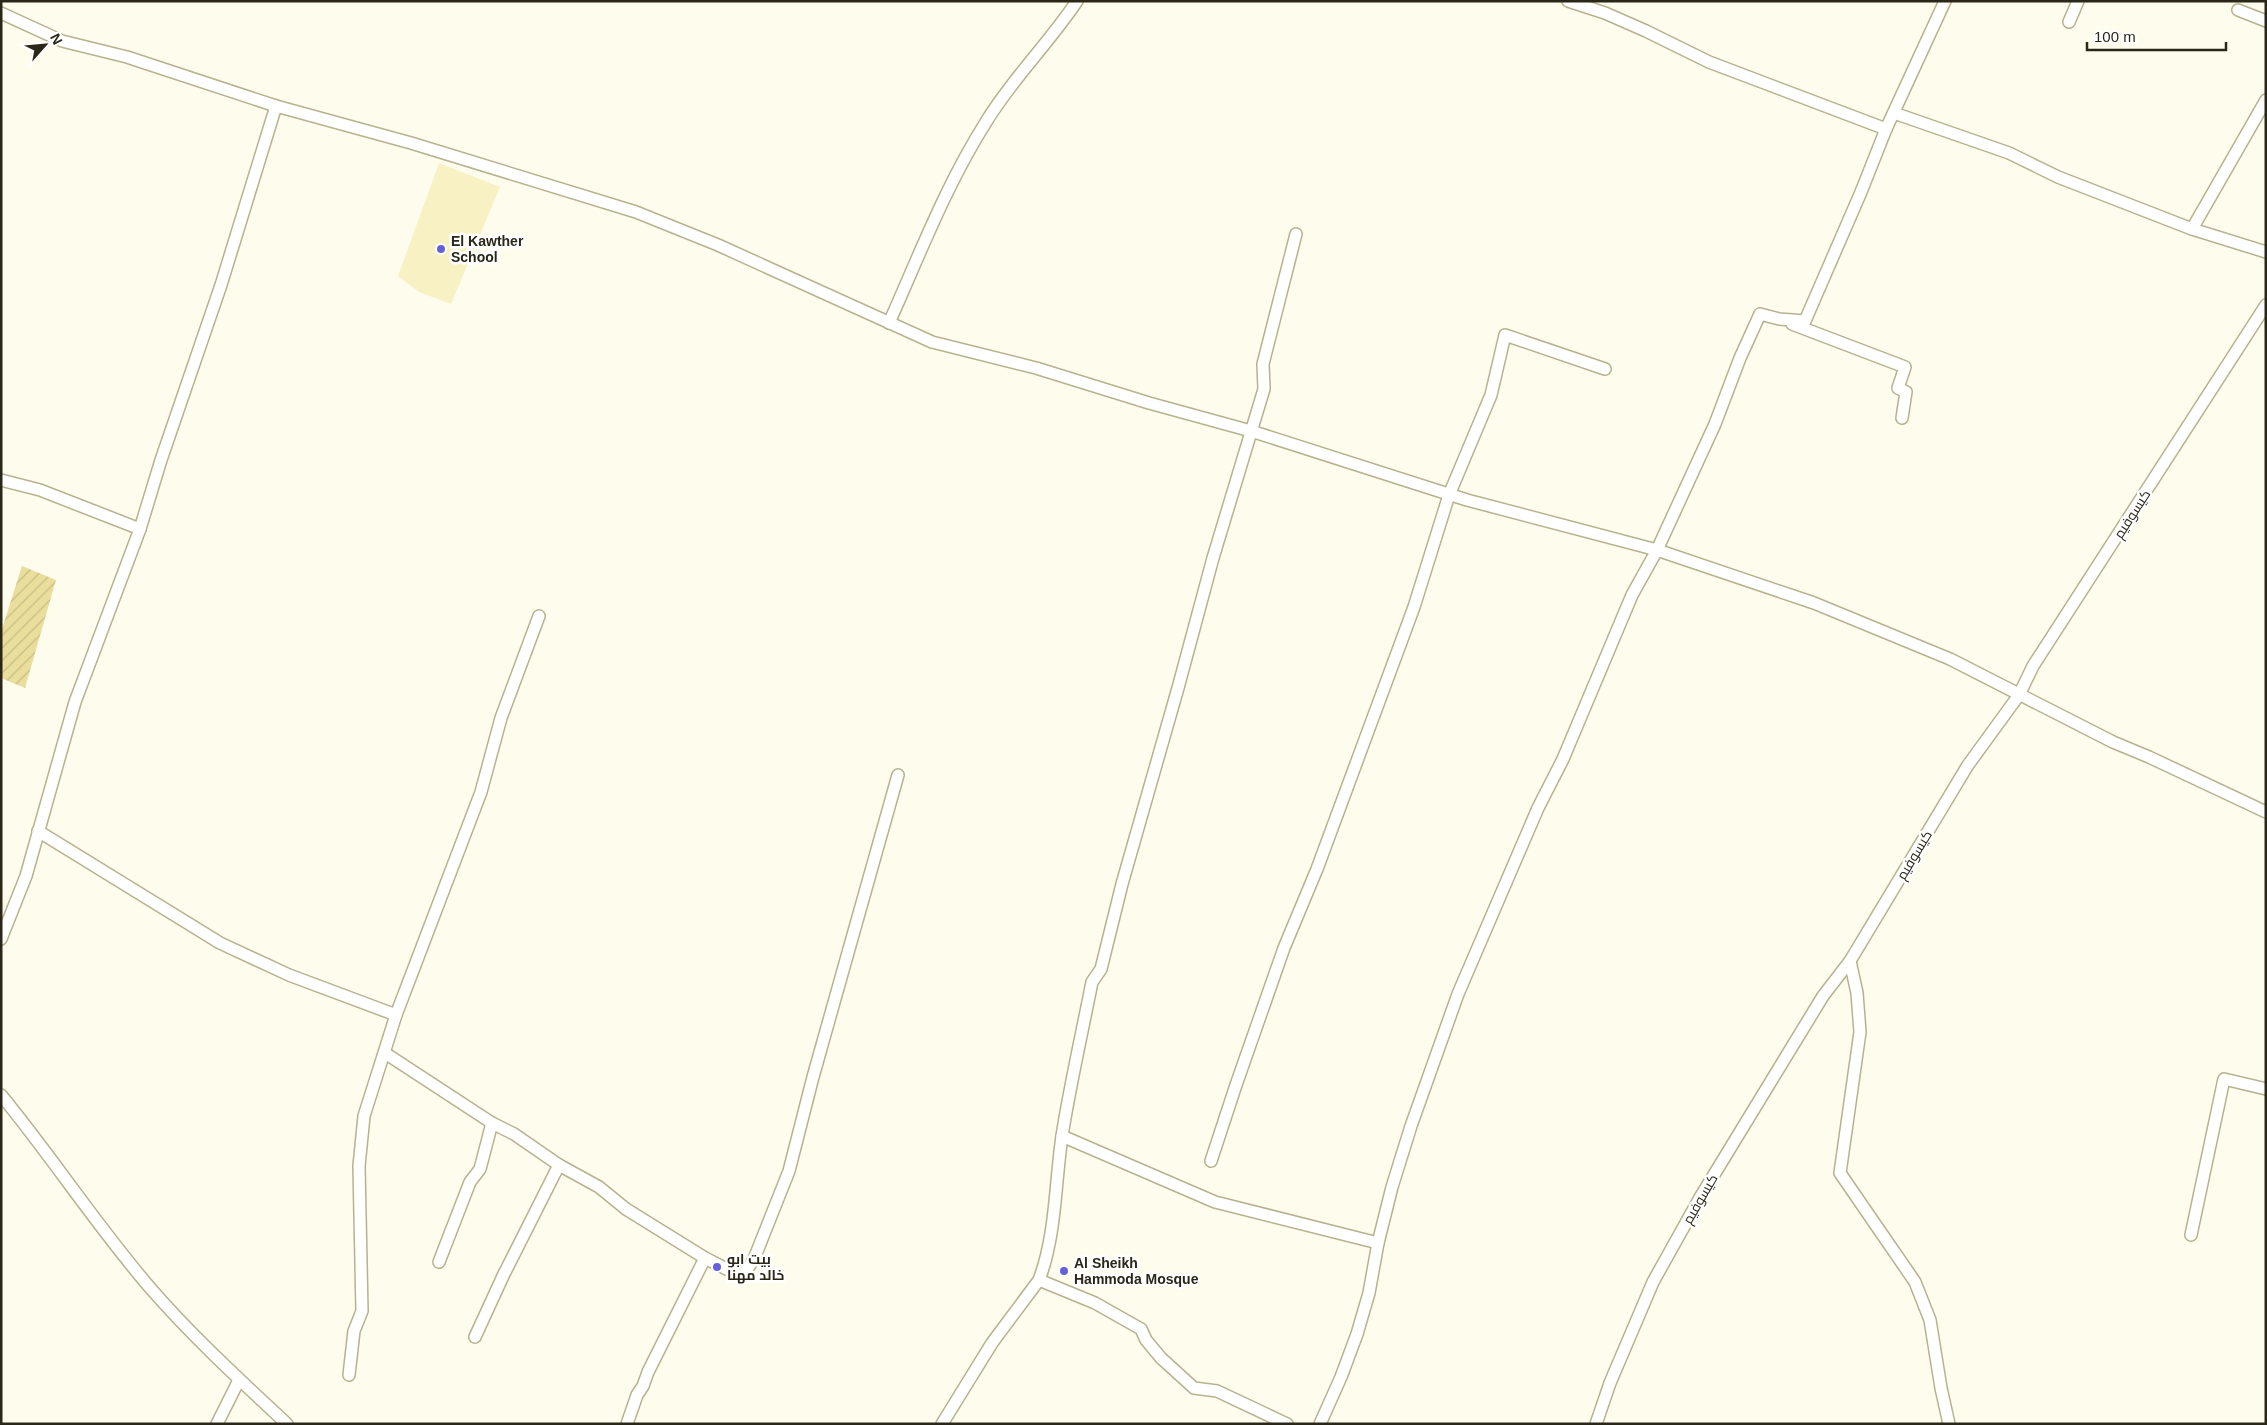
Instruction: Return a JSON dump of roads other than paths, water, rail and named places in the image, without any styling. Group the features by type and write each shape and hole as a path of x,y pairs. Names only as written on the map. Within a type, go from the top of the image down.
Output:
{"street":[{"path":"889,323 939,210 977,136 1000,102 1077,1"},
{"path":"1568,1 1605,13 1709,62 1886,129"},
{"path":"1320,1424 1357,1334 1369,1293 1378,1243 1392,1187 1411,1126 1458,994 1538,808 1563,759 1632,595 1657,550 1716,424 1740,358 1760,314 1805,321 1886,129 1945,1"},
{"path":"2069,22 2078,1"},
{"path":"2238,10 2266,21"},
{"path":"1,12 62,41 127,57 276,106 411,142 636,212 727,249 932,342 1036,368 1149,403 1251,431 1449,495 1657,550 1814,604 1950,659 2113,742 2266,812"},
{"path":"2192,229 2266,100"},
{"path":"1,939 26,876 75,702 140,530 161,460 221,284 276,106"},
{"path":"1894,113 2009,153 2058,177 2192,229 2266,252"},
{"path":"942,1424 992,1343 1039,1280 1048,1251 1062,1136 1092,982 1101,969 1122,884 1213,558 1264,389 1263,364 1296,234"},
{"name":"كيسوفيم","path":"1596,1424 1614,1374 1653,1282 1700,1196 1823,996 1850,961 1968,765 2019,695 2033,666 2266,305"},
{"path":"1779,318 1905,367 1898,388 1906,392 1902,418"},
{"path":"1211,1161 1284,948 1317,869 1414,607 1449,495 1491,395 1505,334 1605,369"},
{"path":"1,480 40,490 140,530"},
{"path":"349,1375 354,1331 362,1311 359,1166 364,1116 396,1015 481,792 501,718 538,616"},
{"path":"385,1053 492,1122 514,1134 559,1165 599,1187 626,1209 686,1244 705,1258 742,1276 758,1250 789,1171 813,1077 898,775"},
{"path":"38,831 220,942 289,975 396,1015"},
{"path":"1850,961 1857,993 1860,1032 1840,1173 1878,1224 1915,1282 1930,1320 1949,1424"},
{"path":"2191,1235 2224,1079 2266,1089"},
{"path":"1,1094 98,1223 152,1290 239,1380 287,1424"},
{"path":"439,1262 470,1182 480,1169 492,1122"},
{"path":"1062,1136 1215,1202 1378,1243"},
{"path":"475,1337 503,1276 559,1165"},
{"path":"626,1424 637,1394 643,1386 648,1372 705,1258"},
{"path":"1039,1280 1095,1303 1141,1328 1146,1340 1161,1358 1194,1388 1217,1391 1287,1424"},
{"path":"218,1424 239,1380"}],"place":[{"name":"El Kawther School","path":"441,249"},
{"name":"بيت ابو خالد مهنا","path":"717,1267"},
{"name":"Al Sheikh Hammoda Mosque","path":"1064,1271"}]}
